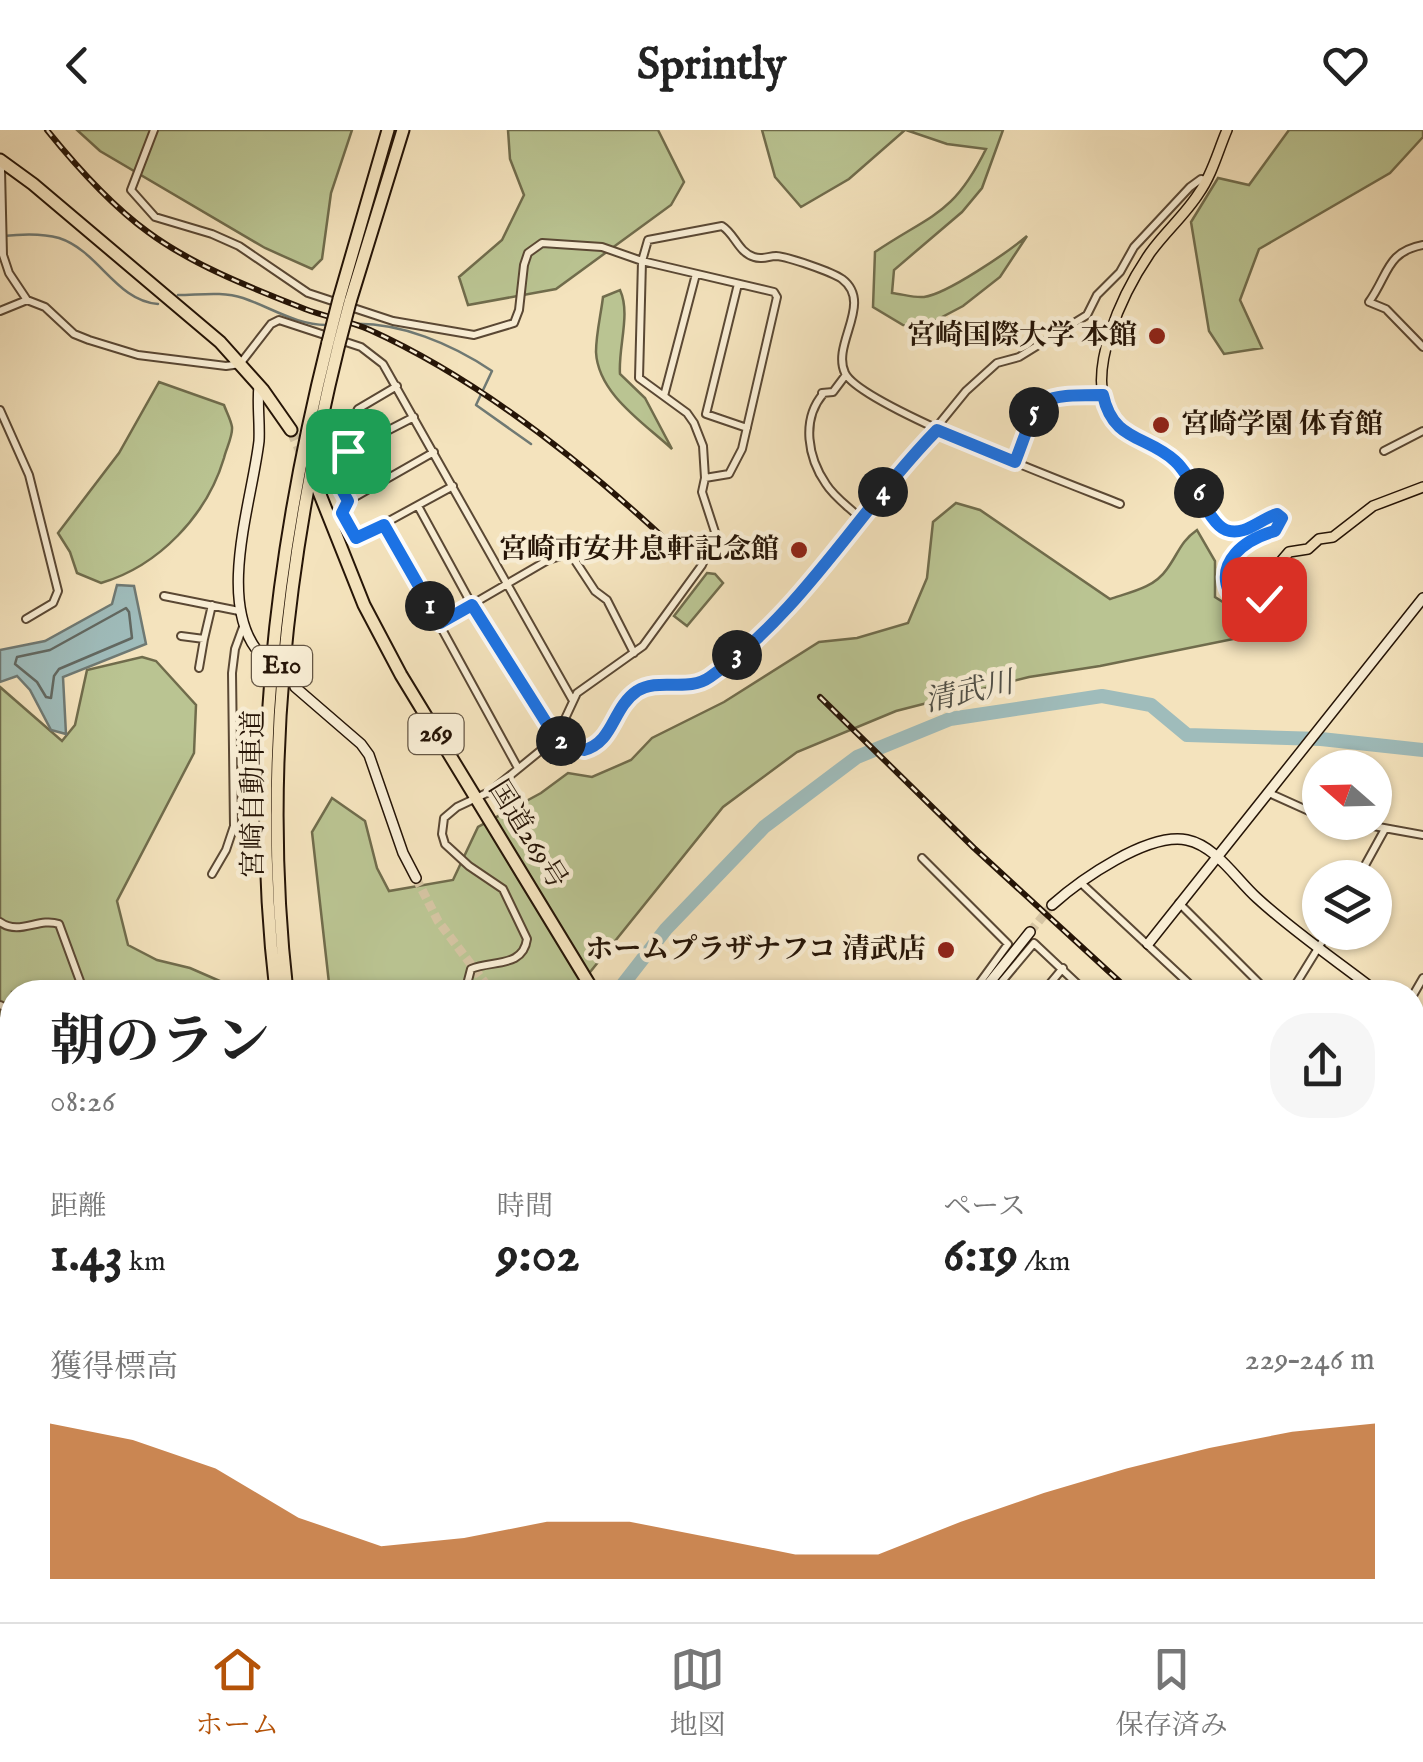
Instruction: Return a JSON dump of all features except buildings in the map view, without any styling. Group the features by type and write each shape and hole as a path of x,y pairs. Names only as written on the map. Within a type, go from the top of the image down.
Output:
{"highway":[{"name":"宮崎自動車道","path":"275,980 265,824 271,661 286,533 388,130"},
{"name":"宮崎自動車道","path":"345,300 402,134"},
{"path":"1,165 33,184 240,364 291,430"},
{"name":"宮崎自動車道","path":"287,980 277,855 278,713 294,552 333,343"},
{"name":"国道269号","path":"317,486 364,605 401,675 586,980"}],"main road":[{"path":"1227,130 1207,180 1134,276 1106,347 1103,395 1114,422 1128,435 1173,458 1194,481 1211,519 1221,528 1243,530 1267,517 1277,514 1282,518 1275,531 1256,536 1232,555 1225,572 1226,585 1232,595 1244,602 1264,599 1270,590 1270,572 1288,552 1308,549 1320,538 1334,537 1374,506 1423,487"}],"street":[{"path":"154,130 131,190 155,217 238,246 308,293 393,321 474,335 514,322 528,253 542,244 602,247 642,261 774,292 777,298 742,449 729,474 705,478"},
{"path":"1,165 3,254 9,272 26,300 45,307 74,334 138,355 226,366 240,364 271,324 279,320 361,347 383,364 572,700"},
{"path":"418,506 472,605 556,738 589,750 605,740 618,710 642,688 686,686 708,679 781,612 966,391 990,368 1018,357 1087,315 1096,295 1120,272 1134,246 1190,186 1207,180"},
{"path":"468,980 471,969 516,959 527,942 503,889 445,844 444,818 456,806 491,791 556,738 572,700 592,680 634,653 702,565 716,535 702,492 703,446 694,423 687,413 639,378 642,261 648,240 722,226 752,256 783,258 841,278 849,288 854,310 841,353 846,375 855,384 937,430 1120,504"},
{"path":"1423,244 1403,249 1390,262 1383,282 1369,302 1386,309 1423,347"},
{"path":"664,396 696,274"},
{"path":"738,284 706,414 747,428"},
{"path":"0,311 26,300"},
{"path":"846,375 839,388 822,392 810,420 808,448 826,484 860,518"},
{"path":"256,649 243,626 238,583 258,442 258,386"},
{"path":"348,501 342,490 358,409 397,386"},
{"path":"1015,462 1034,412 1045,399 1059,395 1103,395"},
{"path":"0,410 29,475 58,591 52,603 26,619"},
{"path":"348,451 414,417"},
{"path":"1384,451 1423,431"},
{"path":"434,452 348,501 342,513 356,538 453,486"},
{"path":"384,525 518,768"},
{"path":"440,623 548,560 570,554 595,591 607,600 634,653"},
{"path":"164,596 239,611"},
{"path":"1148,944 1423,598"},
{"path":"199,668 212,605"},
{"path":"212,874 233,834 232,673 234,649 243,626"},
{"path":"181,636 204,639"},
{"path":"295,687 369,755 416,878"},
{"path":"1273,788 1302,805"},
{"path":"1392,830 1423,835"},
{"path":"1052,905 1079,881 1158,840 1191,840 1302,933"},
{"path":"922,858 1008,944 982,980"},
{"path":"1079,881 1186,980"},
{"path":"1178,903 1256,980"},
{"path":"0,922 13,929 48,921 59,924 80,980"},
{"path":"992,980 1030,932"},
{"path":"1003,980 1034,943 1074,980"},
{"path":"1299,980 1319,950"},
{"path":"1323,950 1362,980"},
{"path":"1052,980 1062,968"}],"green space":[{"path":"77,130 352,130 331,193 322,259 312,269 265,248 100,151"},
{"path":"508,130 658,130 684,182 671,205 556,289 468,305 459,277 502,240 524,195 510,159"},
{"path":"762,130 905,130 849,179 801,207 775,177"},
{"path":"906,130 1003,130 982,188 962,212 894,270 892,293 920,297 934,294 977,271 1027,236 1000,277 963,306 925,326 903,325 873,307 875,252 951,201 986,149 947,144"},
{"path":"1289,130 1423,130 1423,137 1390,173 1259,249 1240,300 1262,348 1224,354 1209,331 1191,222 1218,178 1249,185"},
{"path":"620,290 624,320 620,374 645,398 672,449 624,406 599,367 596,345 603,297"},
{"path":"159,382 224,405 232,427 230,438 206,499 178,536 142,564 101,583 77,573 58,533 119,453"},
{"path":"956,503 980,510 1110,599 1156,581 1197,530 1215,561 1215,597 1234,609 1258,634 1029,677 896,711 797,752 723,807 584,980 329,980 312,832 332,798 365,821 377,868 389,891 453,880 478,827 541,793 568,773 592,777 631,760 652,738 724,702 819,642 857,638 908,623 927,578 933,522"},
{"path":"707,573 715,574 723,583 687,626 674,616"},
{"path":"142,657 156,661 196,705 194,753 117,901 128,945 157,960 218,980 0,980 0,687 62,741 75,725 87,670"}],"water":[{"path":"117,585 134,586 146,644 63,677 66,734 51,730 30,690 17,676 0,682 0,650 45,641 112,604"}],"waterway":[{"path":"3,236 46,235 73,244 130,294 158,304"},
{"path":"178,295 235,296 295,319 328,325"},
{"path":"351,324 407,331 460,352 492,371 476,405 531,444"},
{"name":"清武川","path":"626,980 666,929 764,827 857,757 950,719 1102,696 1151,705 1187,735 1321,739 1423,750"}],"tunnel":[{"path":"291,430 305,460"},
{"path":"256,649 295,687"},
{"path":"416,878 438,921 483,980"},
{"path":"1030,932 1052,905"}],"railway":[{"path":"47,130 107,197 166,244 244,284 370,330 450,372 563,451 666,540"},
{"path":"820,697 974,848 1118,980"}],"place":[{"name":"宮崎国際大学 本館","path":"1157,336"},
{"name":"宮崎学園 体育館","path":"1161,425"},
{"name":"宮崎市安井息軒記念館","path":"799,550"},
{"name":"ホームプラザナフコ 清武店","path":"946,950"}],"route":[{"path":"348,451 342,490 348,501 342,513 356,538 384,525 440,623 472,605 556,738 584,750 605,740 618,710 642,688 700,683 730,662 781,612 937,430 1015,462 1034,412 1045,399 1056,395 1103,395 1114,422 1128,435 1173,458 1194,481 1211,519 1221,528 1232,532 1277,514 1282,518 1275,531 1256,536 1232,555 1225,572 1232,595 1244,602 1264,599"}]}
